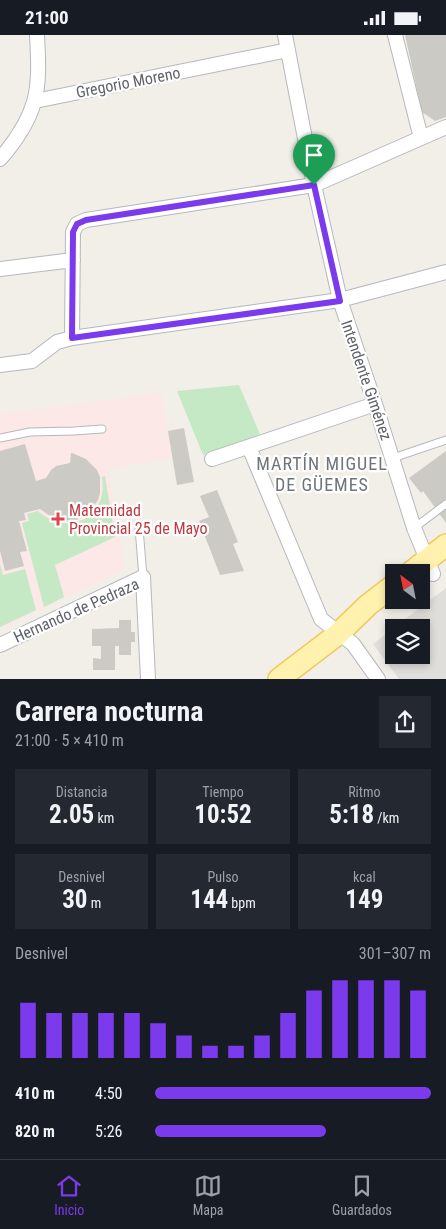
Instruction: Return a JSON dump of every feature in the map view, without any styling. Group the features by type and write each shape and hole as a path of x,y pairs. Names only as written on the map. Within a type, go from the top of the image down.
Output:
{"main road":[{"path":"430,566 446,545"},
{"path":"279,679 338,634 368,605 385,592"},
{"path":"338,634 385,608"}],"street":[{"path":"0,159 25,123 35,101 38,64 37,35"},
{"name":"Intendente Giménez","path":"285,35 314,185 340,301 393,458 425,564"},
{"path":"396,35 421,138"},
{"name":"Gregorio Moreno","path":"35,101 288,51"},
{"path":"72,338 73,232 77,224 86,220 314,185 446,127"},
{"path":"0,269 72,260"},
{"path":"0,365 32,361 57,342 72,338 340,301 446,272"},
{"path":"212,459 375,404"},
{"path":"249,447 321,619 353,644 378,679"},
{"name":"Hernando de Pedraza","path":"0,645 143,577 148,679"}],"lane":[{"path":"0,438 30,432 102,429"},
{"path":"393,458 446,440"},
{"path":"414,528 446,504"},
{"path":"138,528 143,577"}],"shaded area":[{"name":"Maternidad Provincial 25 de Mayo","path":"161,393 173,458 108,469 125,569 0,629 0,414"},
{"path":"446,588 446,679 399,679 388,664 430,664 430,619 405,619 419,609 430,609 430,600"},
{"path":"385,635 385,660 373,644"}],"green space":[{"path":"239,385 260,434 203,455 177,391"},
{"path":"105,476 115,537 55,565 64,597 44,607 22,523 29,521 27,514 38,511 50,519 62,523 73,523 84,519 93,512 99,503 102,491 102,477"},
{"path":"0,564 3,575 25,569 36,610 0,627"}],"building":[{"path":"405,35 446,35 446,117 435,121 422,112"},
{"path":"184,428 194,482 177,485 168,431"},
{"path":"25,444 36,481 46,478 56,466 70,463 72,453 86,459 97,470 100,477 100,493 98,500 89,512 76,520 61,521 40,509 24,513 26,520 19,521 27,551 20,552 24,566 5,571 0,551 0,451"},
{"path":"446,451 446,523 423,491 421,493 409,478"},
{"path":"217,490 238,542 233,544 244,571 220,575 199,521 209,517 200,496"},
{"path":"119,620 131,620 131,632 135,632 135,642 131,642 131,655 119,655 119,646 115,646 115,670 93,670 93,658 101,659 101,646 92,646 92,629 119,628"}],"place":[{"name":"Maternidad Provincial 25 de Mayo","path":"58,519"}],"district":[{"name":"MARTÍN MIGUEL DE GÜEMES","path":"322,474"}],"route":[{"path":"314,185 340,301 72,338 73,232 77,224 86,220 314,185"}]}
